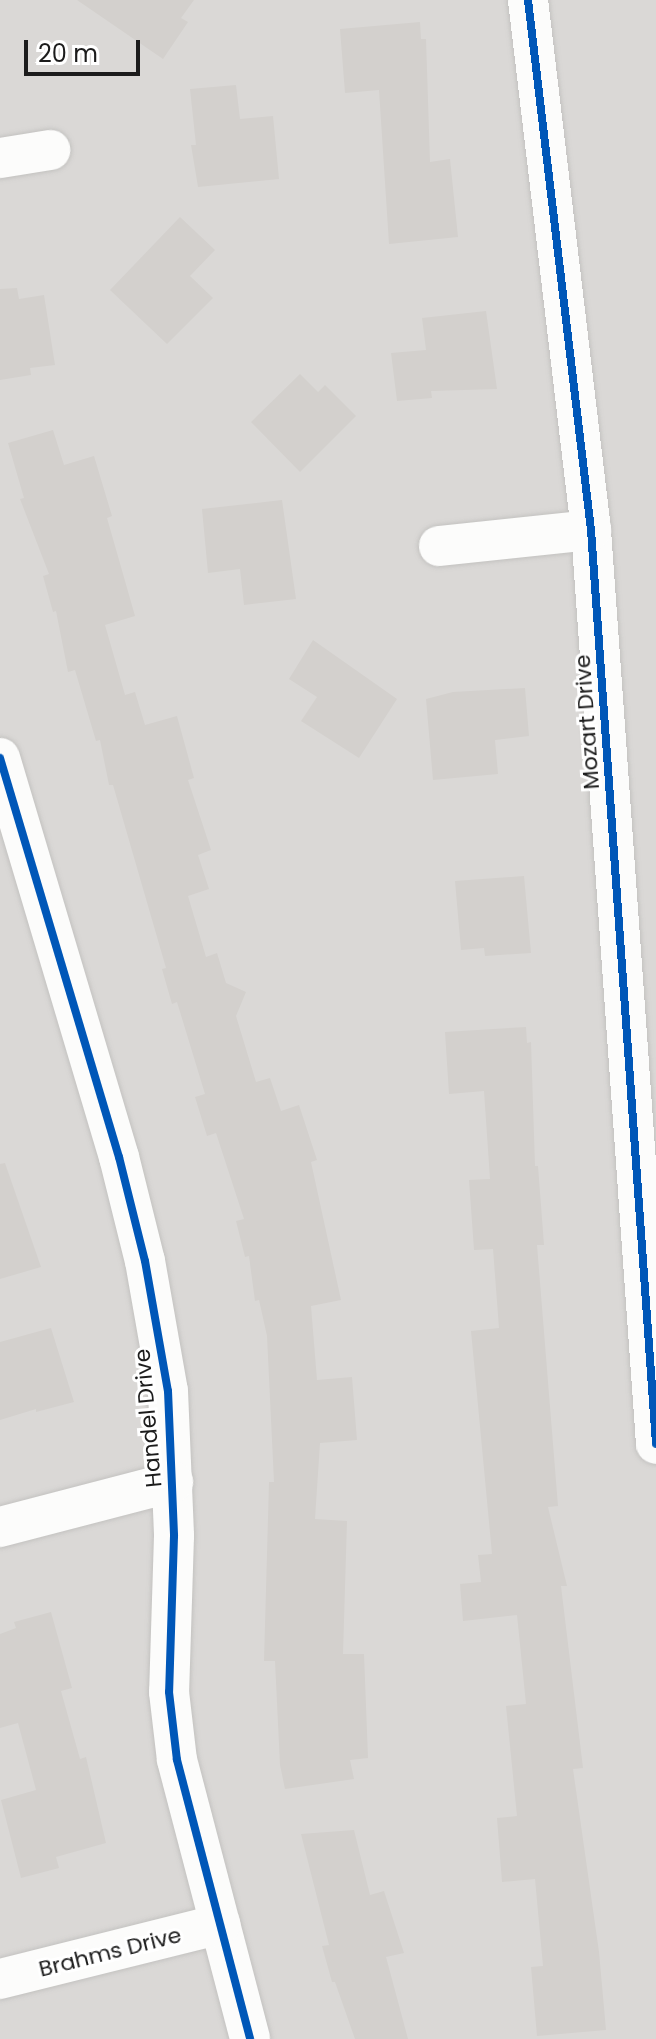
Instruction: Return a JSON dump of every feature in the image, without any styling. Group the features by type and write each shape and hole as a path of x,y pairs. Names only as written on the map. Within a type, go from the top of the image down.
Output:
{"street":[{"name":"Mozart Drive","path":"528,0 591,530 656,1444"},
{"path":"0,158 50,150"},
{"path":"439,546 591,530"},
{"name":"Handel Drive","path":"0,758 119,1157 145,1261 168,1391 173,1482 169,1692 177,1760 250,2039"},
{"path":"0,1527 173,1482"},
{"name":"Brahms Drive","path":"0,1979 220,1924"}],"shaded area":[{"path":"0,0 656,0 656,2039 0,2039"}],"building":[{"path":"77,0 194,0 181,18 188,22 163,59"},
{"path":"420,22 421,39 426,39 430,162 450,159 458,237 389,244 379,90 345,93 340,29"},
{"path":"236,85 240,119 273,116 279,179 198,187 191,145 196,145 190,89"},
{"path":"180,217 215,250 190,276 213,298 167,344 110,290"},
{"path":"17,288 19,299 44,295 55,365 30,368 31,375 0,380 0,289"},
{"path":"486,311 497,389 431,391 432,398 397,401 391,353 426,350 422,318"},
{"path":"300,374 318,392 325,385 356,416 300,472 251,422"},
{"path":"53,430 64,465 94,456 112,516 107,518 135,616 105,625 125,695 135,692 145,725 177,716 194,778 188,780 211,850 198,855 209,889 188,896 206,957 217,953 226,983 246,992 236,1016 256,1082 270,1078 281,1111 299,1105 317,1160 311,1162 341,1300 311,1306 317,1380 352,1377 357,1440 320,1443 315,1519 347,1521 343,1654 364,1654 368,1758 350,1760 354,1779 285,1789 280,1765 275,1661 264,1661 269,1482 274,1482 267,1336 259,1300 255,1301 249,1256 245,1257 236,1221 244,1219 216,1133 207,1136 195,1097 205,1094 177,1002 172,1004 162,969 166,968 113,785 109,785 100,740 96,741 75,670 68,672 56,611 53,612 43,576 49,574 20,499 24,498 8,443"},
{"path":"282,500 296,599 244,605 240,569 208,573 202,509"},
{"path":"313,640 397,699 359,758 301,721 317,697 289,679"},
{"path":"525,688 529,736 495,740 498,774 433,780 426,699 453,692"},
{"path":"524,876 531,953 485,956 484,948 461,950 455,881"},
{"path":"526,1027 527,1043 531,1042 535,1166 538,1166 544,1245 537,1245 558,1506 548,1507 567,1586 561,1586 583,1768 573,1769 599,1952 606,2030 537,2036 531,1967 543,1966 535,1879 502,1882 497,1818 517,1816 506,1706 526,1704 517,1615 463,1621 460,1584 481,1582 478,1555 492,1554 471,1331 499,1328 493,1249 474,1250 469,1180 490,1179 484,1091 449,1094 445,1032"},
{"path":"5,1163 41,1267 0,1279 0,1164"},
{"path":"51,1328 74,1402 0,1420 0,1342"},
{"path":"51,1612 72,1688 61,1691 80,1759 86,1757 106,1843 56,1857 59,1868 21,1878 1,1800 36,1790 18,1723 0,1728 0,1634 16,1628 14,1622"},
{"path":"354,1830 370,1895 384,1891 404,1953 386,1957 408,2039 355,2039 335,1982 332,1982 322,1946 329,1945 301,1834"}],"cycle path":[{"path":"528,0 591,530 656,1444"},
{"path":"0,758 119,1157 145,1261 168,1391 174,1536 169,1692 177,1760 250,2039"}]}
